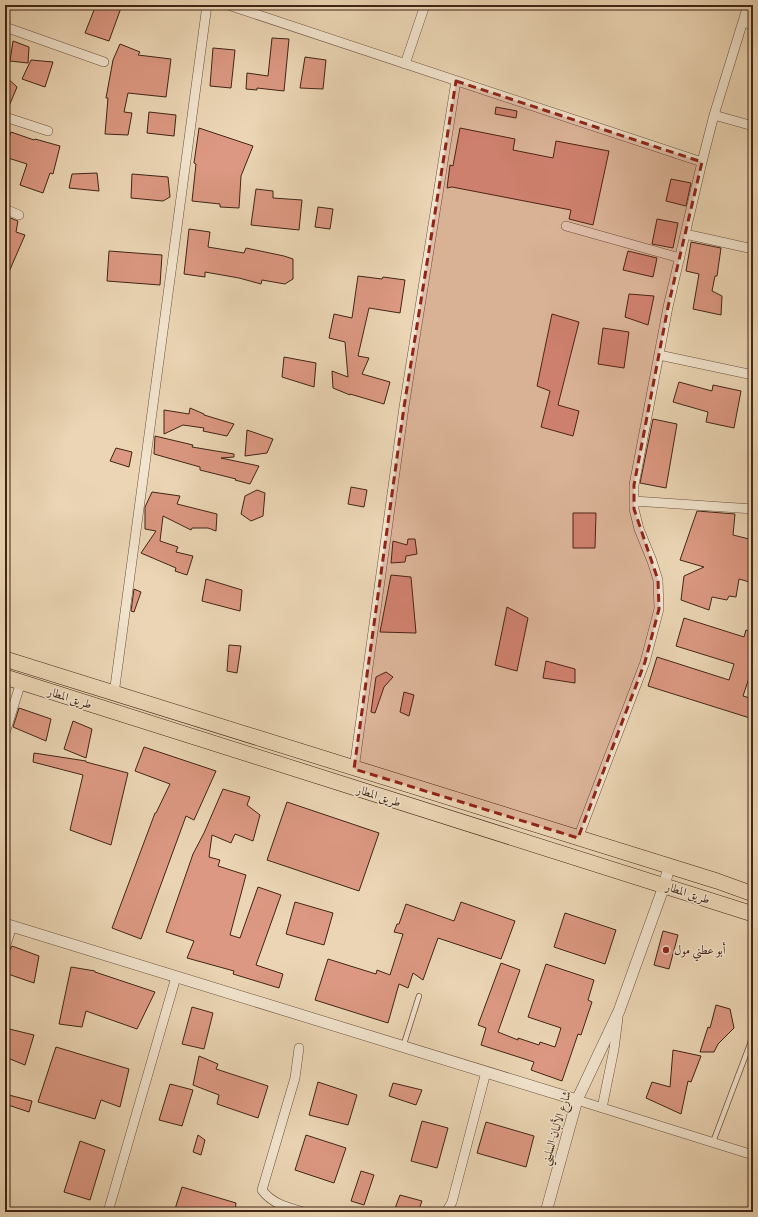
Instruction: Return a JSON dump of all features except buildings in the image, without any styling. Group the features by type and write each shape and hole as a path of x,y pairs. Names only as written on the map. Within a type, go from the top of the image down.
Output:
{"highway":[{"name":"طريق المطار","path":"5,659 717,881 753,894"},
{"name":"طريق المطار","path":"5,677 753,914"}],"street":[{"path":"114,694 207,5"},
{"path":"228,5 702,162"},
{"path":"405,64 424,5"},
{"path":"578,838 645,662 659,609 658,580 639,529 634,509 634,485 659,355 702,162 714,115 748,5"},
{"path":"743,22 753,25"},
{"path":"5,27 104,62"},
{"path":"354,769 404,407 456,81"},
{"path":"714,115 753,126"},
{"path":"5,117 48,130"},
{"path":"5,209 19,215"},
{"path":"566,226 680,258"},
{"path":"685,234 753,249"},
{"path":"659,355 753,375"},
{"path":"634,500 753,509"},
{"path":"5,733 21,682"},
{"name":"شارع الألبان-السليني","path":"546,1212 577,1100 619,1011 664,886 669,867"},
{"path":"5,948 8,925 753,1155"},
{"path":"108,1212 176,977"},
{"name":"شارع الألبان-السليني","path":"602,1108 614,1049 619,1011"},
{"path":"299,1048 294,1078 262,1190 266,1195 282,1206 304,1212"},
{"path":"446,1212 452,1202 486,1072"}],"lane":[{"path":"403,1047 419,996"},
{"path":"713,1142 753,1036"}],"highlighted area":[{"path":"456,81 702,162 668,307 634,485 634,509 658,580 659,609 645,662 578,838 354,769 404,407"}],"place":[{"name":"أبو عطني مول","path":"666,950"}]}
